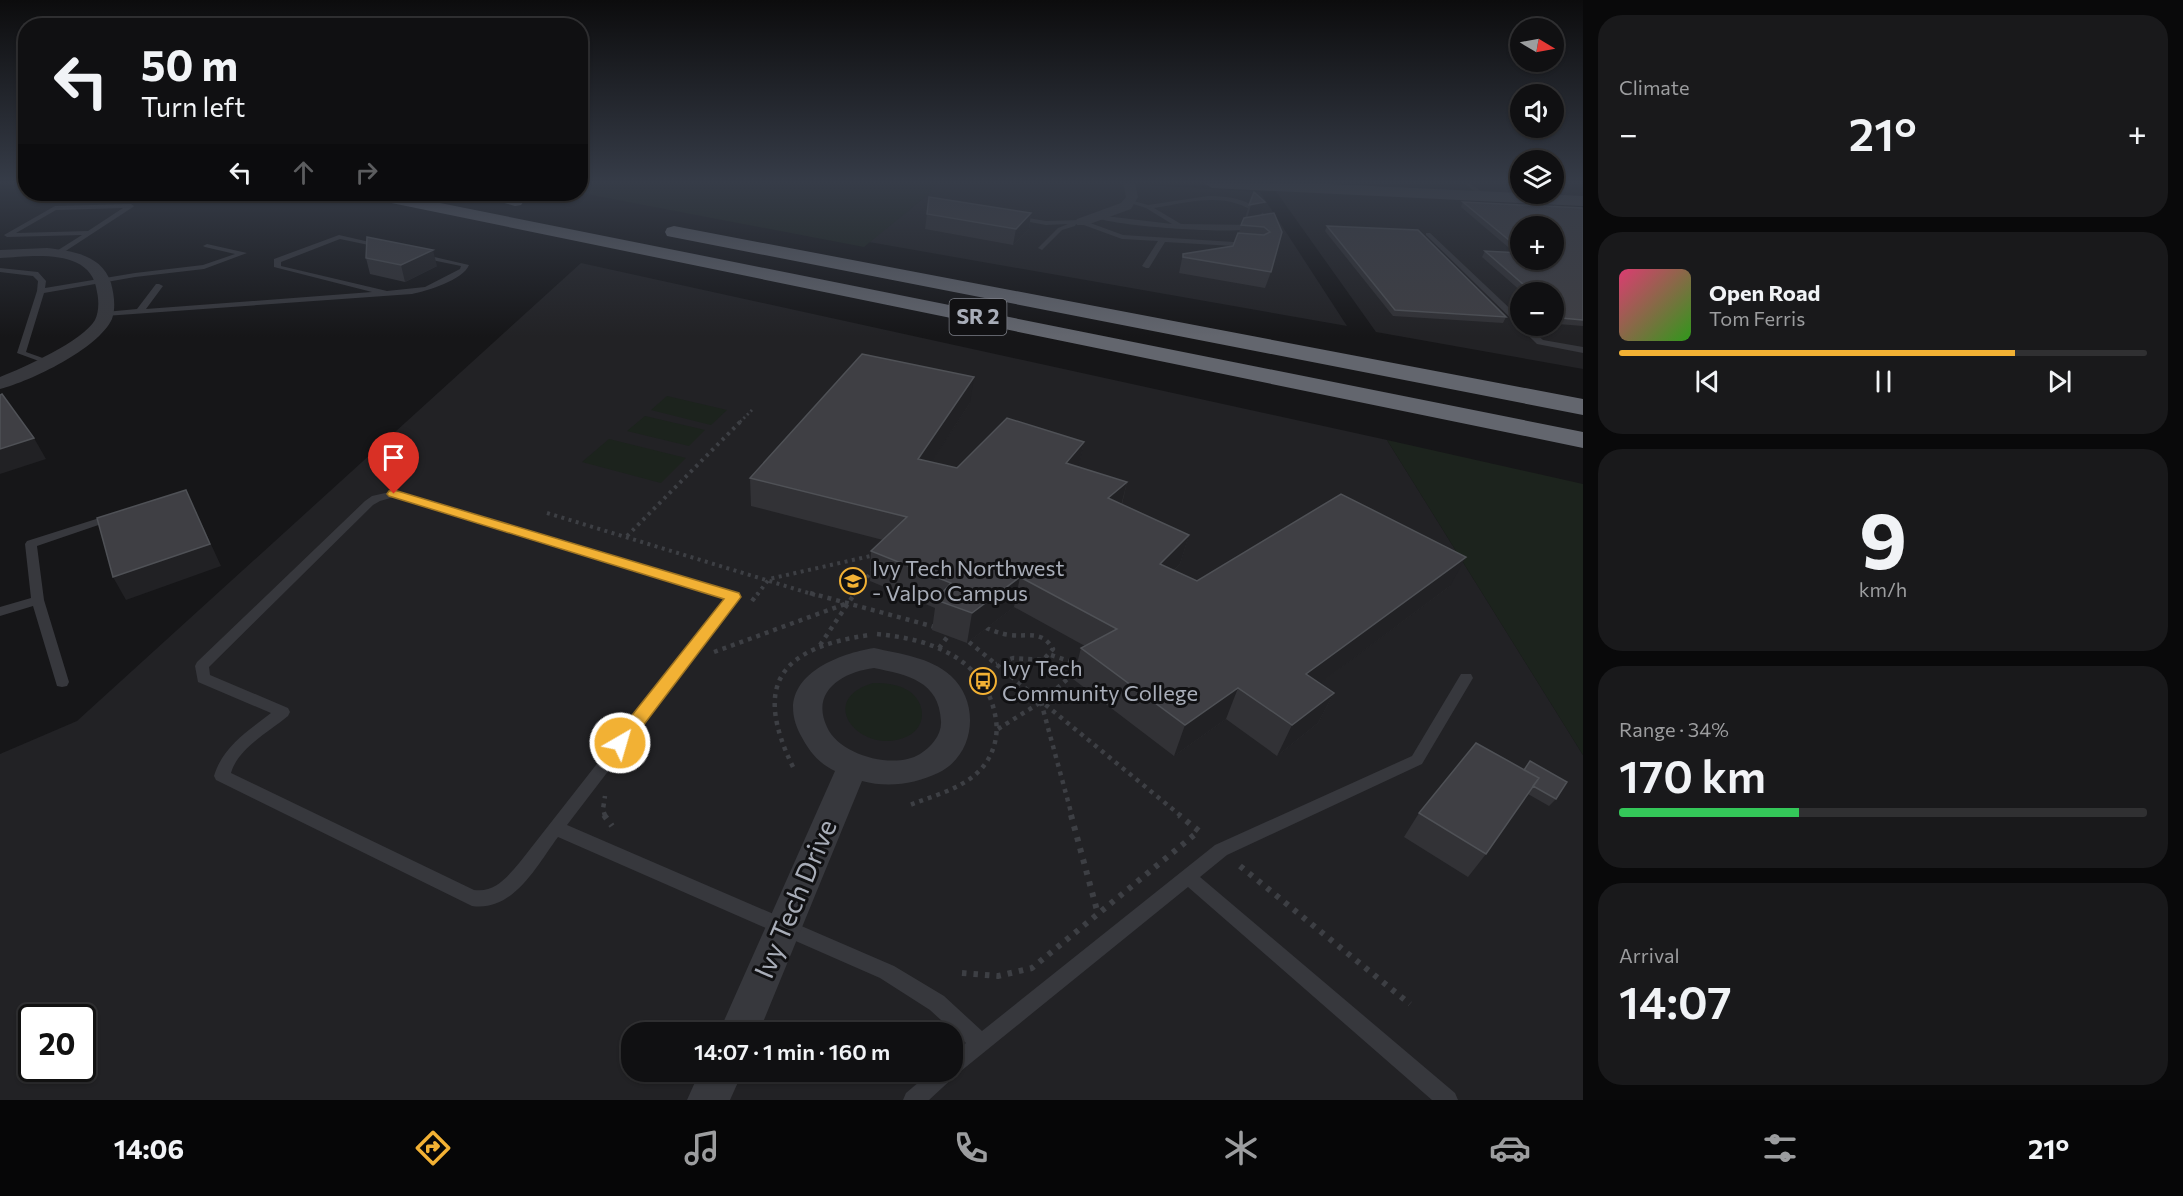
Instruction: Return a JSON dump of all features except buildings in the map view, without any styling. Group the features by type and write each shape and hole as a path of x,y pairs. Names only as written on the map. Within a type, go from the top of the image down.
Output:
{"highway":[{"name":"SR 2","path":"571,234 1583,440"},
{"name":"SR 2","path":"689,234 1583,407"}],"street":[{"path":"0,254 58,254 92,263 104,281 107,308 102,323 83,341 0,383"},
{"path":"874,658 908,664 937,678 951,694 958,711 958,730 949,748 931,763 907,771 880,773 853,766 830,754 814,737 807,717 809,698 818,682 839,667 874,658"},
{"name":"Ivy Tech Drive","path":"743,1022 853,766"},
{"path":"708,1100 717,1082"}],"lane":[{"path":"8,234 35,234"},
{"path":"58,254 88,234"},
{"path":"1042,248 1055,234"},
{"path":"1115,234 1122,237 1259,246"},
{"path":"1428,234 1510,313"},
{"path":"388,294 278,267 277,261 339,237 397,250"},
{"path":"1146,266 1163,239"},
{"path":"41,291 135,275 204,267 243,253 207,246"},
{"path":"105,314 388,294 427,289 464,270 465,265 408,252"},
{"path":"0,270 35,274 42,281 41,291 21,353 47,361"},
{"path":"140,311 159,286"},
{"path":"1534,336 1540,342 1583,350"},
{"path":"384,495 403,495 734,597 555,828 507,888 493,897 482,900 472,898 222,776 224,765 236,751 283,712 203,678 202,666 369,503 384,495"},
{"path":"62,682 38,600 31,544 121,514"},
{"path":"0,612 38,600"},
{"path":"963,1058 1221,850 1417,760 1467,678"},
{"path":"555,828 886,972 938,1003 981,1044"},
{"path":"1188,877 1448,1100"},
{"path":"913,1100 935,1082"}],"path":[{"path":"627,536 752,410"},
{"path":"547,513 846,604 935,627"},
{"path":"769,579 877,554 884,556"},
{"path":"793,767 786,756 774,717 776,687 781,674 820,645 846,604 878,564"},
{"path":"714,652 846,604"},
{"path":"986,628 1012,636 1036,634 1051,643 1053,649 1051,655"},
{"path":"820,645 857,636 883,635 908,638 939,648 968,665 983,681 994,700 998,729 988,760 976,774 960,785 910,805"},
{"path":"939,648 948,636"},
{"path":"962,973 998,978 1017,975 1032,968 1199,831 969,642"},
{"path":"996,664 1010,656 1034,662 1051,655 1083,666"},
{"path":"998,729 1041,702 1089,660"},
{"path":"1041,702 1098,914"},
{"path":"1240,866 1410,1004"}],"shaded area":[{"path":"798,234 879,234 864,247"},
{"path":"879,234 1287,234 1347,326 869,242"},
{"path":"1307,234 1510,234 1510,270 1564,270 1564,234 1583,234 1583,369 1376,332"},
{"name":"Ivy Tech Northwest - Valpo Campus","path":"581,263 1387,440 1583,755 1583,1100 0,1100 0,754 77,721"},
{"path":"667,396 727,410 711,425 651,410"},
{"path":"645,416 705,430 689,446 627,431"},
{"path":"609,439 686,458 661,483 582,462"},
{"path":"1387,440 1583,484 1583,755"},
{"path":"873,683 896,685 915,696 922,714 919,726 914,732 891,741 875,740 861,734 851,725 846,713 847,702 855,691"}],"place":[{"name":"Ivy Tech Northwest - Valpo Campus","path":"853,581"},
{"name":"Ivy Tech Community College","path":"983,681"}],"route":[{"path":"394,494 734,597 620,743"}]}
